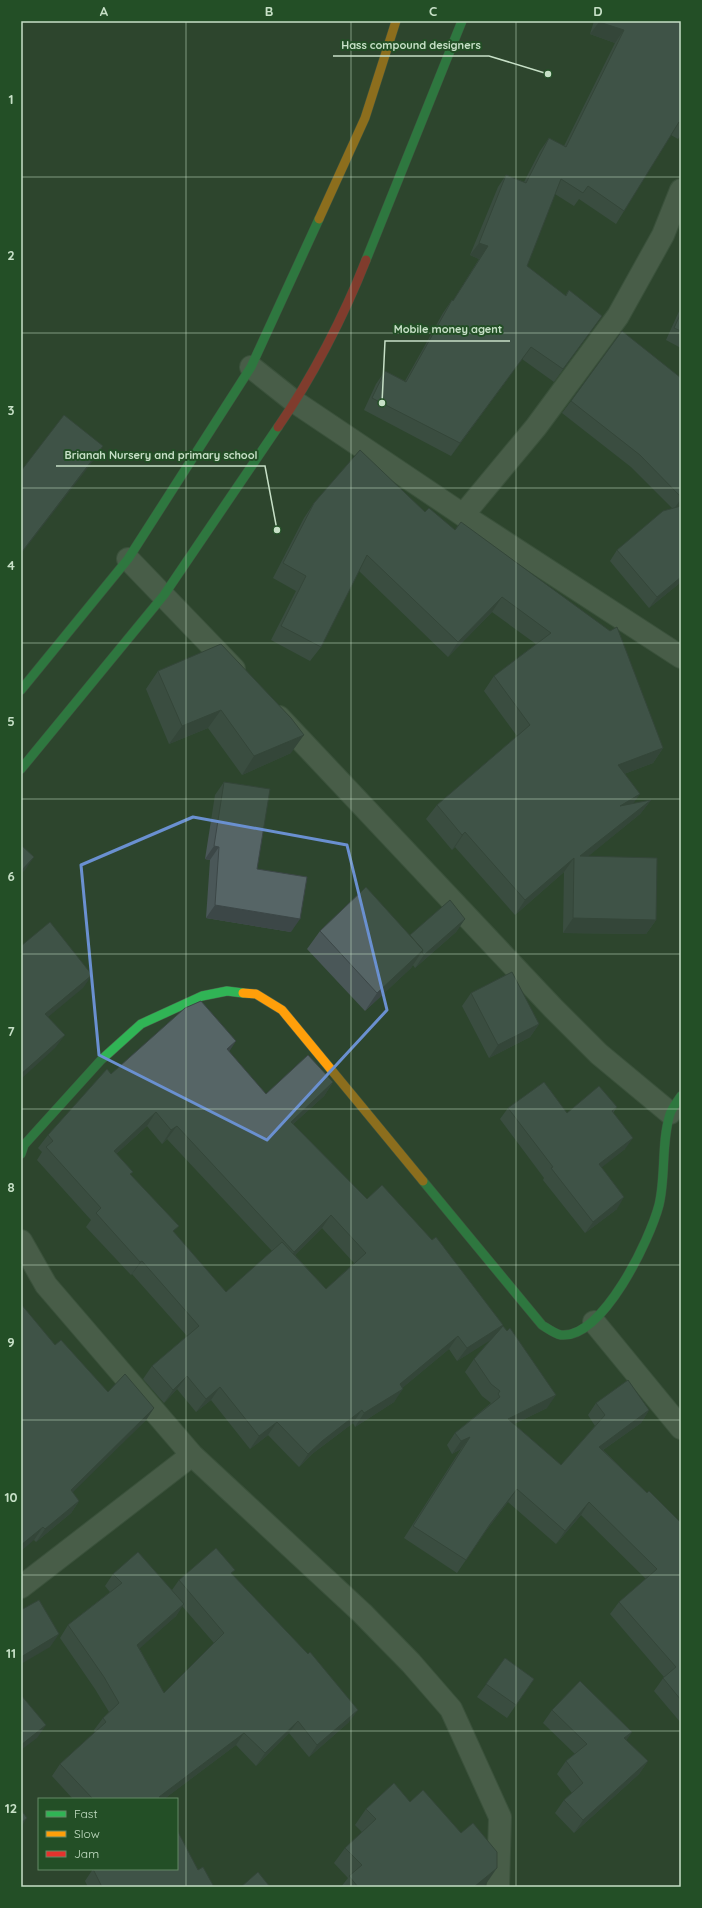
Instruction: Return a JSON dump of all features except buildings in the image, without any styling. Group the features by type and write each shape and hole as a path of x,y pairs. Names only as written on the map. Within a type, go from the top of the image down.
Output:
{"street":[{"path":"21,690 128,558 251,367 366,118 396,21"},
{"path":"21,769 164,595 296,402 353,293 462,21"},
{"path":"463,515 536,427 618,316 663,235 681,190"},
{"path":"251,367 296,402 463,515 681,657"},
{"path":"128,558 246,682"},
{"path":"21,1154 24,1145 101,1060 141,1024 202,996 227,991 256,994 282,1010 542,1326 560,1335 574,1333 594,1322 621,1287 647,1241 659,1204 665,1141 676,1104 599,1054 558,1013 268,705"},
{"path":"21,1241 46,1285 192,1455 362,1612 411,1663 451,1709 500,1817 498,1887"},
{"path":"594,1322 681,1428"},
{"path":"21,1587 192,1455"}],"highlighted area":[{"path":"193,817 347,845 387,1010 267,1140 99,1055 81,865"}],"traffic: fast":[{"path":"366,260 462,21"},
{"path":"21,690 128,559 251,367 319,219"},
{"path":"21,769 164,595 278,427"},
{"path":"21,1154 24,1145 101,1060 141,1024 202,996 227,991 243,993"},
{"path":"423,1181 542,1325 561,1335 577,1332 593,1321 608,1305 635,1262 646,1240 659,1205 667,1125 673,1107 681,1096"}],"traffic: slow":[{"path":"319,219 365,118 396,21"},
{"path":"243,993 256,994 282,1010 423,1181"}],"traffic: jam":[{"path":"278,427 315,367 348,303 366,260"}],"place":[{"name":"Hass compound designers","path":"548,74"},
{"name":"Mobile money agent","path":"382,403"},
{"name":"Brianah Nursery and primary school","path":"277,530"}]}
